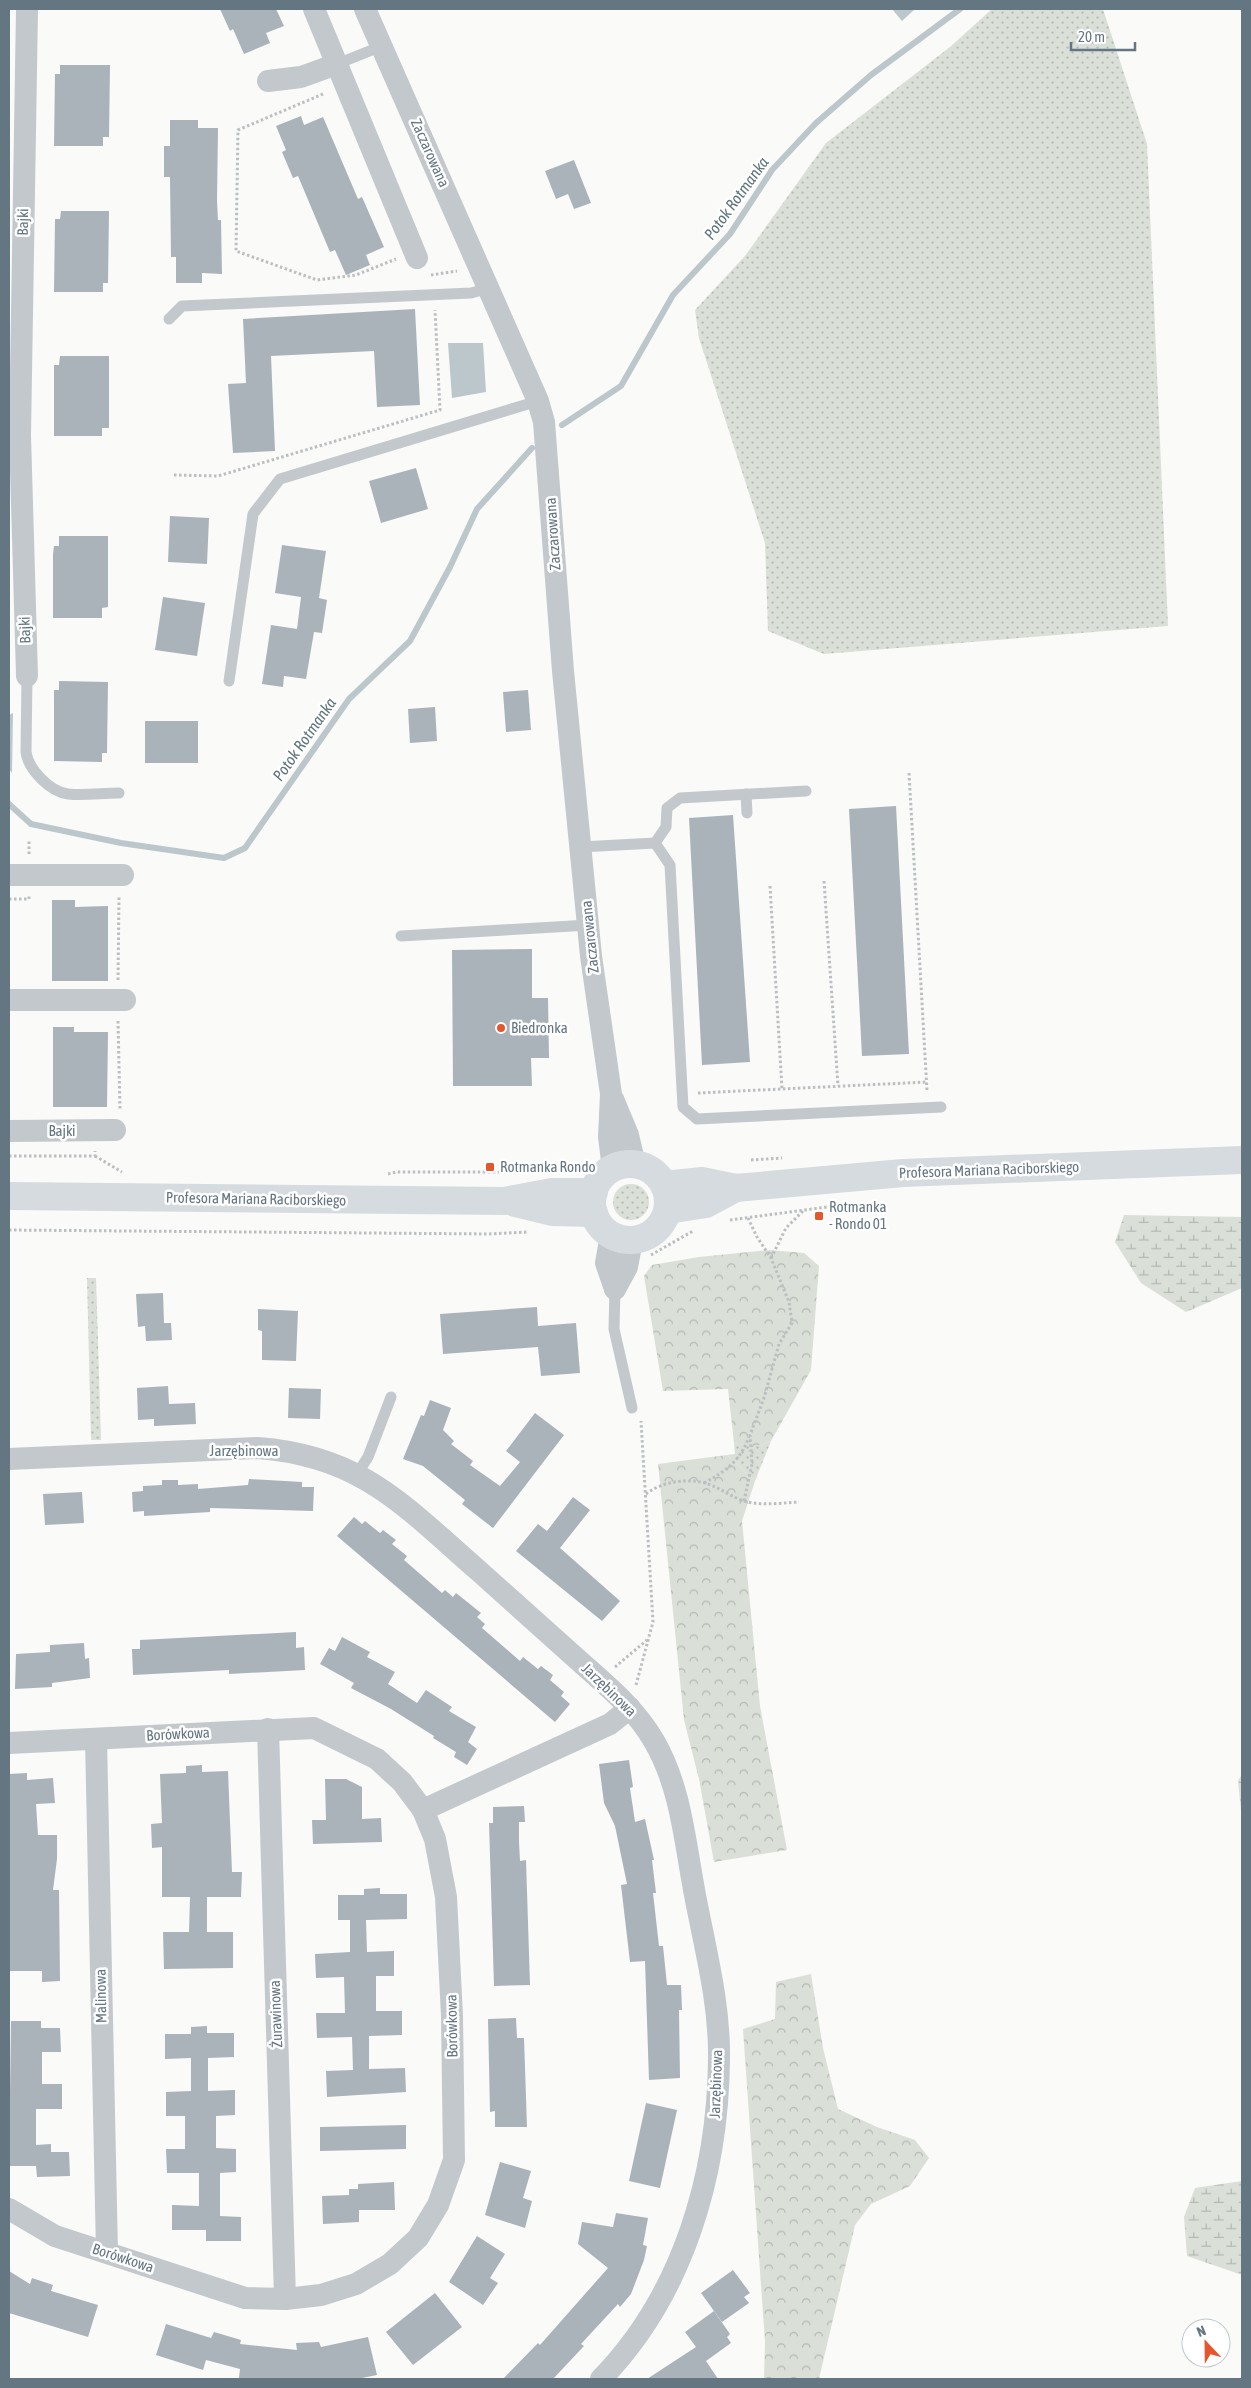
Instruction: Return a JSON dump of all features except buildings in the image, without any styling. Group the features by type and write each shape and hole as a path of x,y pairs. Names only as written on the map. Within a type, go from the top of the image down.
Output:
{"main road":[{"name":"Profesora Mariana Raciborskiego","path":"666,1197 706,1204 736,1188 903,1173 1242,1160"},
{"path":"624,1167 647,1168 657,1175 666,1197 663,1222 655,1231 644,1238 622,1237 604,1229 594,1202 602,1178 624,1167"},
{"name":"Profesora Mariana Raciborskiego","path":"9,1196 504,1201 552,1192 594,1202"}],"street":[{"name":"Bajki","path":"27,9 14,435 27,676"},
{"path":"314,9 341,74 408,258"},
{"name":"Zaczarowana","path":"365,9 538,401 546,435 563,671 589,925 611,1094 628,1134 624,1167"},
{"path":"268,81 341,74"},
{"path":"9,875 123,875"},
{"path":"9,1000 125,1000"},
{"name":"Bajki","path":"9,1131 114,1130"},
{"path":"615,1289 627,1267 622,1237"},
{"path":"615,1289 606,1264 622,1237"},
{"name":"Jarzębinowa","path":"9,1459 258,1448 307,1455 331,1462 357,1474 401,1503 598,1678 630,1708 652,1738 666,1763 678,1804 712,1990 719,2057 715,2125 707,2178 688,2237 665,2292 642,2331 601,2379"},
{"path":"424,1810 610,1724 630,1708"},
{"name":"Borówkowa","path":"9,1743 314,1728 378,1759 402,1782 424,1810 436,1838 446,1897 452,2016 454,2160 433,2213 418,2238 390,2264 356,2284 321,2296 285,2299 245,2298 55,2236 9,2209"},
{"name":"Żurawinowa","path":"268,1729 285,2299"},
{"name":"Malinowa","path":"96,1739 107,2252"}],"lane":[{"path":"341,74 382,46"},
{"path":"169,319 182,306 471,293 489,288"},
{"path":"229,681 253,514 280,480 538,401"},
{"path":"27,676 26,752 27,762 34,772 66,794 119,792"},
{"path":"655,843 666,827 667,808 680,798 806,791"},
{"path":"746,794 747,813"},
{"path":"581,847 655,843"},
{"path":"655,843 670,865 683,1107 696,1119 940,1107"},
{"path":"401,936 589,925"},
{"path":"615,1289 614,1329 632,1408"},
{"path":"357,1474 368,1457 391,1397"}],"path":[{"path":"341,74 238,130 236,251 317,280 356,275 408,258"},
{"path":"174,476 218,476 440,410 434,294"},
{"path":"909,772 928,1107"},
{"path":"824,881 838,1086"},
{"path":"770,886 782,1089"},
{"path":"692,1094 927,1082"},
{"path":"95,1156 127,1176"},
{"path":"728,1220 849,1204"},
{"path":"771,1258 786,1228 804,1210"},
{"path":"704,1483 732,1466 742,1454 764,1398 779,1344 792,1323 789,1302 771,1258 757,1237 748,1218"},
{"path":"627,1267 635,1268 645,1258 701,1227"},
{"path":"9,1230 489,1234 534,1231"},
{"path":"630,1708 653,1622 641,1417"},
{"path":"744,1501 752,1464 750,1435"},
{"path":"645,1495 654,1487 666,1484 704,1483 744,1501 761,1503 799,1502"},
{"path":"598,1678 616,1666 646,1641 650,1635"}],"green space":[{"path":"992,9 1103,9 1147,144 1168,626 824,654 768,631 765,543 699,338 695,310 745,256 826,143 950,47"},
{"path":"631,1184 638,1185 644,1189 648,1195 648,1209 644,1215 638,1219 631,1220 624,1219 618,1215 614,1209 613,1202 614,1195 618,1189 624,1185"},
{"path":"1124,1215 1242,1217 1242,1288 1186,1312 1141,1283 1115,1242"},
{"path":"770,1250 804,1253 819,1266 811,1370 771,1441 753,1447 734,1443 728,1389 663,1391 644,1276 652,1265 699,1257"},
{"path":"87,1278 96,1278 101,1440 91,1440"},
{"path":"771,1441 755,1481 727,1455 735,1454 734,1443 753,1447"},
{"path":"727,1455 755,1481 742,1521 760,1706 787,1850 714,1862 699,1779 684,1720 658,1464"},
{"path":"1242,1774 1242,1820 1238,1781"},
{"path":"811,1974 823,2048 838,2109 877,2127 915,2140 929,2158 910,2186 871,2204 855,2225 819,2379 764,2379 765,2342 743,2029 775,2019 776,1982"},
{"path":"1242,2181 1242,2275 1187,2256 1184,2217 1195,2188"}],"shaded area":[{"path":"892,9 915,9 902,21"},
{"path":"448,343 483,343 486,392 452,398"},
{"path":"13,713 12,773 9,769 9,715"}],"waterway":[{"name":"Potok Rotmanka","path":"562,425 621,386 673,295 730,234 772,170 816,123 871,75 960,9"},
{"name":"Potok Rotmanka","path":"9,804 31,824 121,843 224,858 245,848 349,699 410,641 450,567 477,509 532,448"}],"place":[{"name":"Biedronka","path":"501,1028"},
{"name":"Rotmanka Rondo","path":"490,1167"},
{"name":"Rotmanka - Rondo 01","path":"819,1216"}]}
